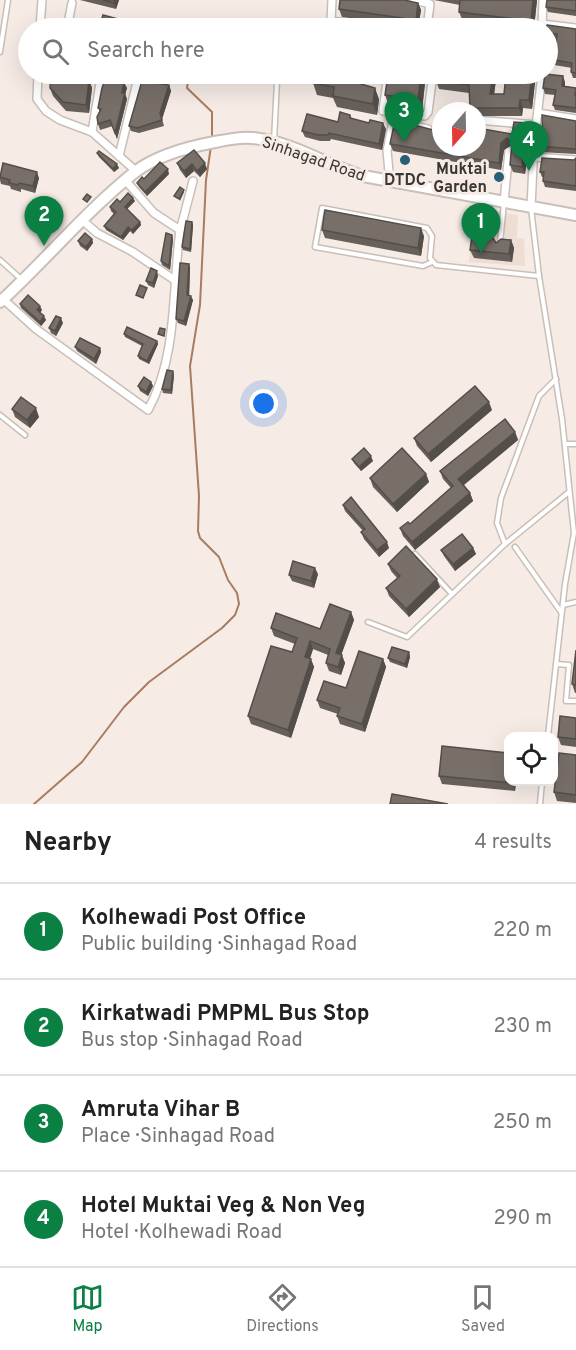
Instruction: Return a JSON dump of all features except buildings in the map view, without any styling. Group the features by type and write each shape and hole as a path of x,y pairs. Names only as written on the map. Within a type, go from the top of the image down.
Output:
{"main road":[{"name":"Sinhagad Road","path":"2,300 82,220 136,171 168,154 193,146 245,137 274,141 339,169 390,182 576,215"}],"street":[{"path":"41,18 42,0"},
{"path":"331,18 332,0"},
{"path":"414,0 430,4 429,18"},
{"path":"542,18 543,0"},
{"path":"69,18 72,3"},
{"path":"558,27 576,28"},
{"path":"38,84 37,99 46,111 60,120 92,132 136,171"},
{"path":"92,132 100,84"},
{"path":"119,156 137,84"},
{"path":"386,84 383,111 425,116 428,112 432,84"},
{"path":"531,207 541,84"},
{"path":"538,113 576,119"},
{"path":"390,182 387,151 393,121 428,129"},
{"path":"486,121 536,125"},
{"path":"504,202 508,151"},
{"path":"534,157 576,160"},
{"path":"126,181 154,213 180,231"},
{"path":"2,300 36,329 148,410 160,388 174,316 180,231 193,181"},
{"path":"82,220 97,233 133,252 176,281"}],"lane":[{"path":"0,52 8,0"},
{"path":"274,141 277,84"},
{"path":"500,247 504,202"},
{"path":"531,207 539,276 565,444 574,533 548,732"},
{"path":"432,262 430,254 432,236 427,228 322,208 315,247 423,266 432,262 448,268 539,276"},
{"path":"0,260 22,280"},
{"path":"505,544 497,523 501,498 539,396 556,379"},
{"path":"0,415 26,435"},
{"path":"565,444 576,444"},
{"path":"368,622 407,637 505,544 570,491"},
{"path":"570,499 576,501"},
{"path":"515,546 562,613"},
{"path":"415,554 452,594"},
{"path":"563,605 576,602"},
{"path":"556,664 569,665 566,701 576,701"},
{"path":"540,804 542,786"}],"shaded area":[{"path":"473,208 518,215 517,238 524,239 525,266 469,262"}],"waterway":[{"path":"188,84 187,88 212,112 212,140"},
{"path":"34,804 82,762 124,707 149,682 222,628 235,615 239,604 237,593 228,580 219,557 200,538 198,531 199,496 190,366 200,305 206,180 211,146"}],"place":[{"name":"Amruta Vihar B","path":"404,142"},
{"name":"DTDC","path":"405,160"},
{"name":"Hotel Muktai Veg & Non Veg","path":"529,171"},
{"name":"Muktai Garden","path":"499,177"},
{"name":"Kirkatwadi PMPML Bus Stop","path":"44,246"},
{"name":"Kolhewadi Post Office","path":"481,253"}]}
